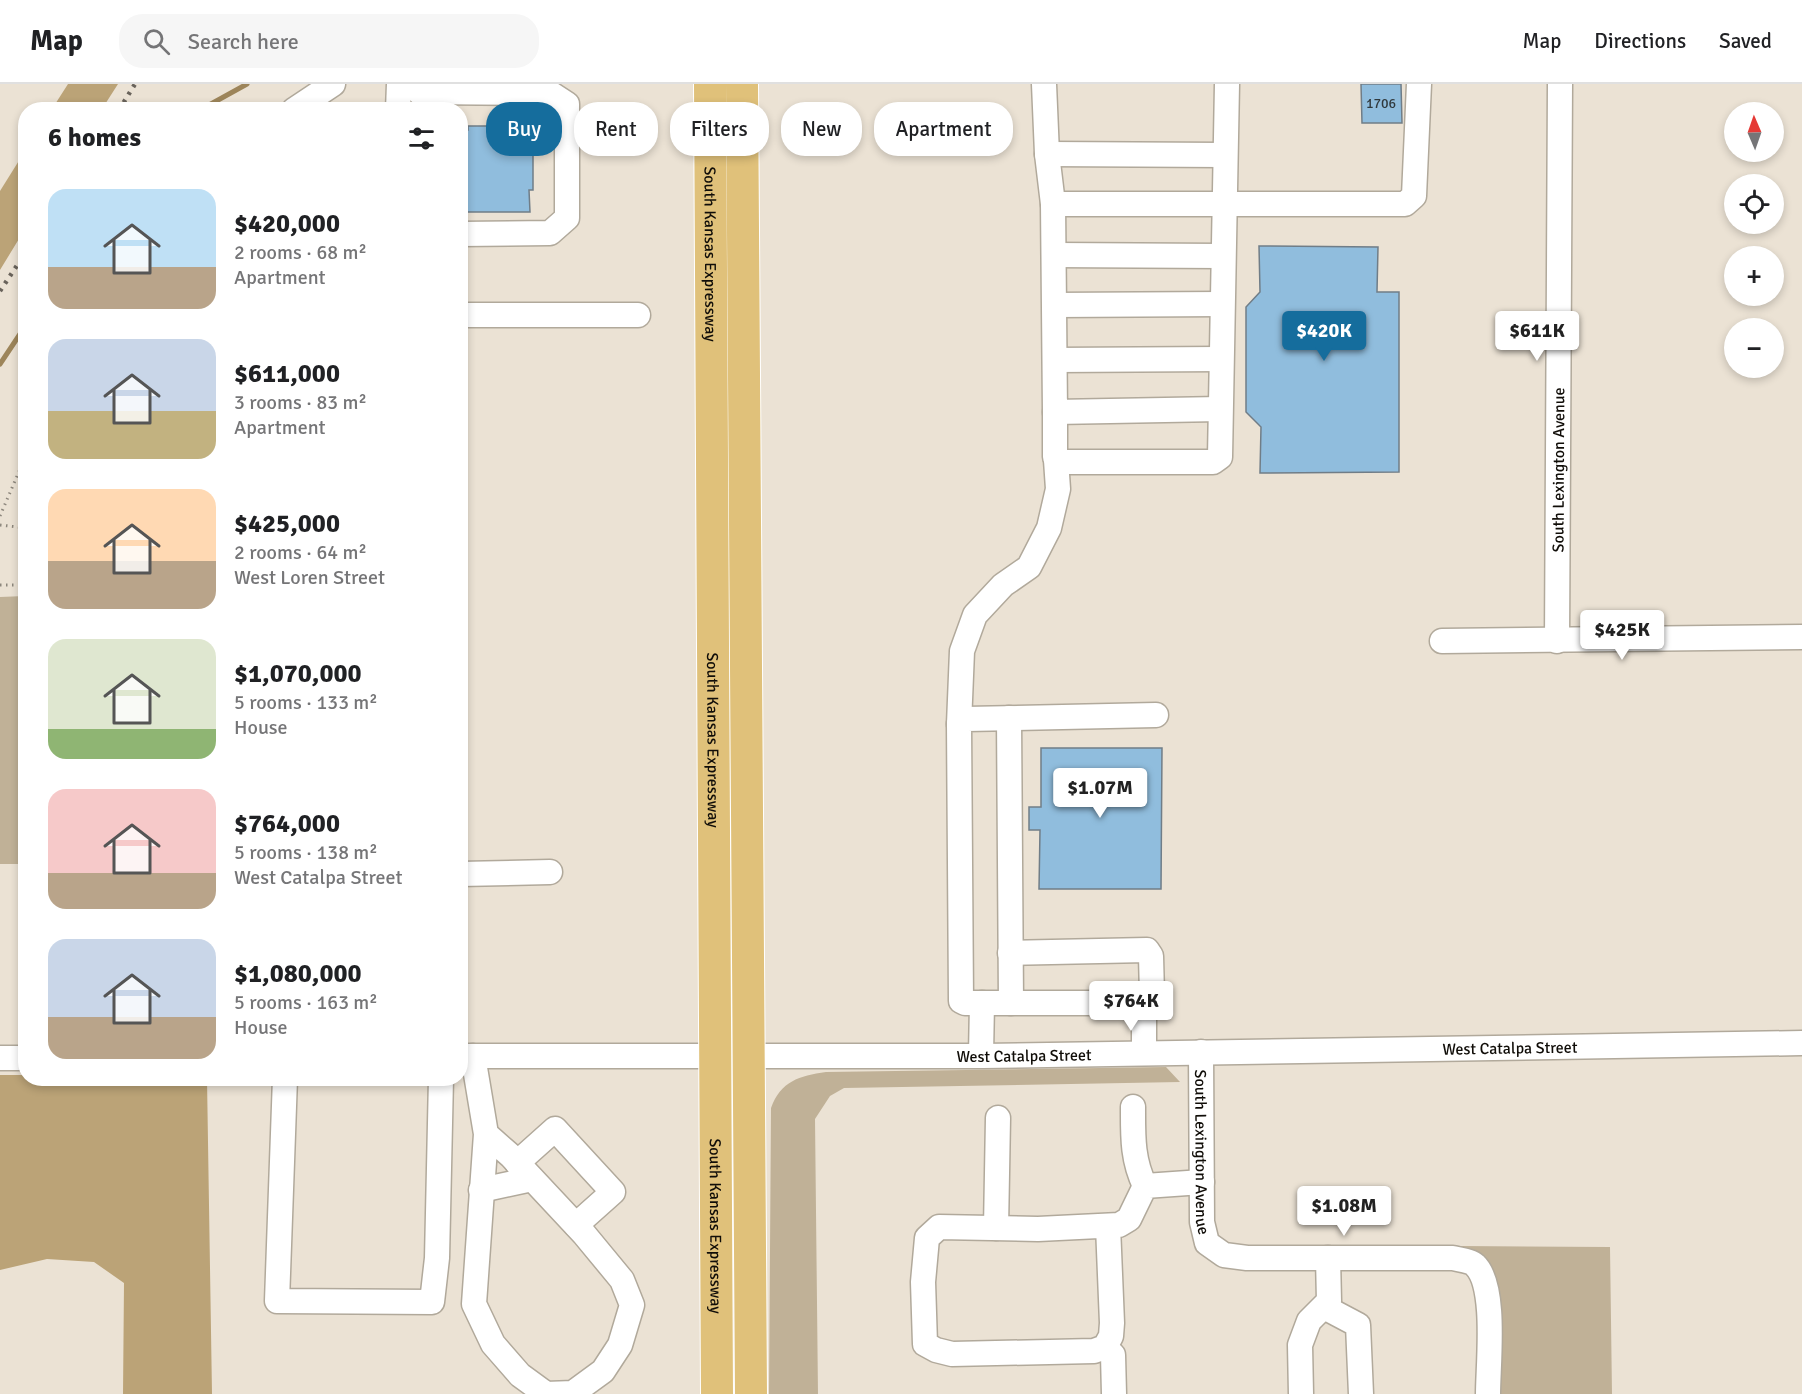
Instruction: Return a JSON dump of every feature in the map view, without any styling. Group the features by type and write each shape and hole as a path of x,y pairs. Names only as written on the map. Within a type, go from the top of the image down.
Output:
{"main road":[{"path":"686,84 700,133 709,185"},
{"name":"South Kansas Expressway","path":"710,84 717,1394"},
{"name":"South Kansas Expressway","path":"742,84 751,1394"},
{"path":"742,172 764,84"}],"street":[{"path":"306,102 333,84"},
{"path":"398,102 399,84"},
{"path":"411,84 418,92 550,93 567,104 567,218 550,233 468,234"},
{"path":"1010,953 1147,950 1151,956 1152,995 1143,1003 965,1003 959,996 959,724 962,651 975,615 1003,585 1029,567 1048,528 1058,489 1053,204 1047,154 1044,84"},
{"path":"1056,460 1214,462 1220,457 1227,84"},
{"path":"1053,204 1223,202 1405,204 1414,196 1419,84"},
{"name":"South Lexington Avenue","path":"1557,641 1560,84"},
{"path":"1047,154 1224,155"},
{"path":"1054,255 1222,256"},
{"path":"1055,305 1222,304"},
{"path":"468,315 638,315"},
{"path":"1055,360 1221,359"},
{"path":"1055,412 1220,410"},
{"path":"1442,641 1802,637"},
{"path":"959,724 966,719 1156,715"},
{"path":"1009,718 1011,1003"},
{"path":"468,874 550,872"},
{"path":"981,1055 982,1003"},
{"path":"1143,1003 1144,1053"},
{"name":"West Catalpa Street","path":"468,1056 981,1055 1802,1043"},
{"name":"South Lexington Avenue","path":"1201,1052 1202,1222 1207,1243 1224,1255 1454,1258 1474,1264 1485,1278 1488,1299 1488,1394"},
{"path":"0,1058 18,1058"},
{"path":"468,1060 486,1134 474,1304 493,1344 520,1374 546,1394 573,1394 603,1371 620,1345 632,1305 622,1280 576,1225 486,1134"},
{"path":"285,1086 277,1301 432,1302 437,1258 441,1086"},
{"path":"1108,1226 1112,1329 1105,1347 1094,1351 952,1354 936,1350 925,1344 923,1282 927,1238 939,1227 1108,1226 1119,1225 1129,1219 1145,1186 1132,1148 1133,1107"},
{"path":"996,1228 998,1118"},
{"path":"481,1190 525,1171 555,1130 613,1192 576,1225"},
{"path":"1145,1186 1202,1182"},
{"path":"1301,1394 1300,1345 1309,1321 1329,1301 1328,1258"},
{"path":"1324,1307 1358,1325 1361,1394"},
{"path":"1105,1347 1113,1355 1114,1394"}],"path":[{"path":"0,516 18,474"},
{"path":"0,525 18,527"},
{"path":"0,585 18,585"}],"shaded area":[{"path":"68,84 118,84 106,102 56,102"},
{"path":"18,162 18,240 0,270 0,191"},
{"path":"18,596 18,864 0,864 0,597"},
{"path":"1166,1067 1180,1082 844,1088 830,1096 815,1119 818,1394 769,1394 771,1108 780,1092 792,1081 826,1072"},
{"path":"0,1075 18,1075 18,1086 207,1086 212,1394 123,1394 124,1283 94,1262 47,1259 0,1270"},
{"path":"1459,1246 1610,1247 1612,1394 1500,1394 1479,1256"}],"building":[{"path":"1361,84 1401,84 1402,123 1362,123"},
{"path":"468,126 486,126 486,156 533,156 533,190 529,190 530,212 468,212"},
{"path":"1259,246 1378,247 1377,292 1399,292 1399,472 1260,473 1261,427 1246,412 1246,307 1260,292"},
{"path":"1041,748 1162,748 1161,889 1039,889 1040,830 1029,830 1029,807 1041,807"}],"waterway":[{"path":"214,102 247,84"},
{"path":"0,364 18,337"}],"railway":[{"path":"124,102 135,84"},
{"path":"0,291 18,264"}]}
